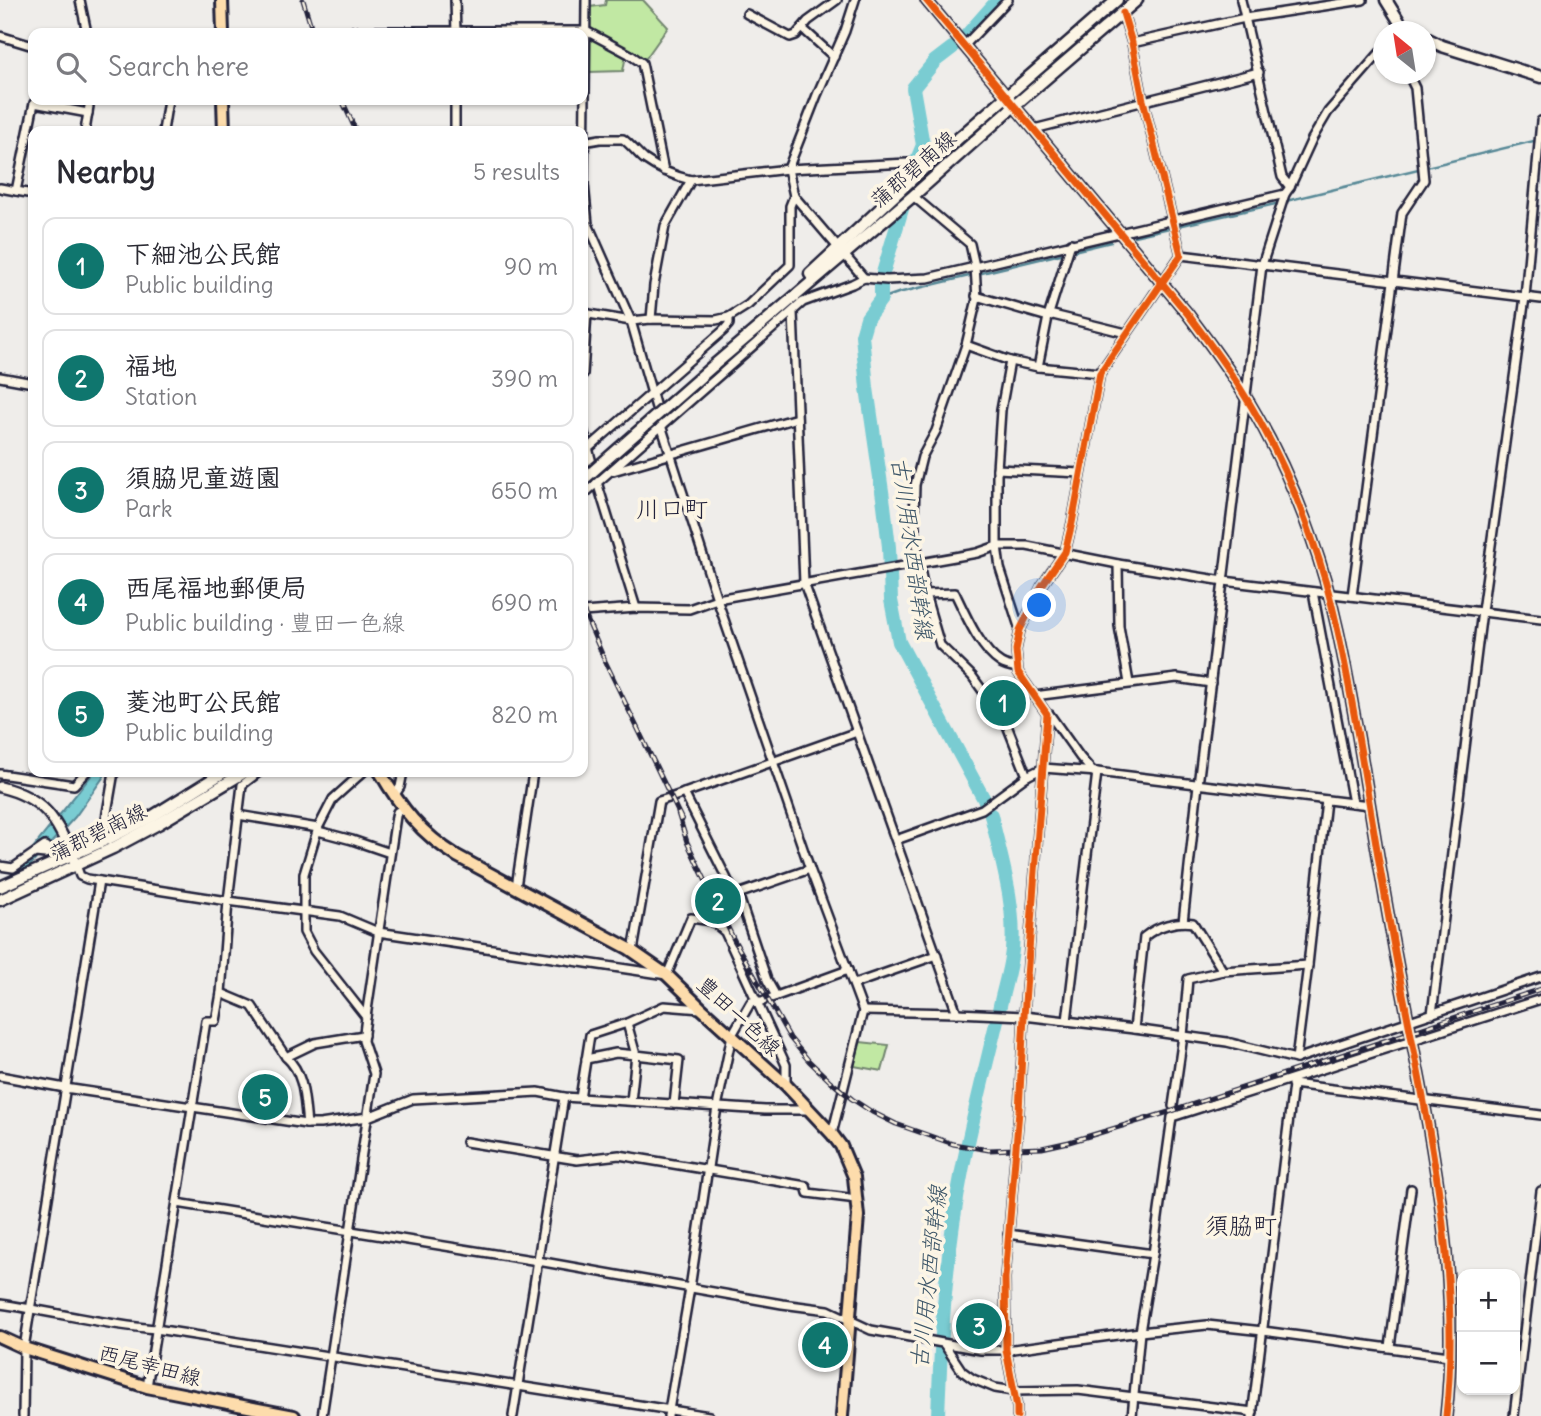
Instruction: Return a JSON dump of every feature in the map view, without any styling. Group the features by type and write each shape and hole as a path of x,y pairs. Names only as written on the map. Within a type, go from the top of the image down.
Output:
{"main road":[{"path":"222,0 223,28"},
{"name":"蒲郡碧南線","path":"588,476 841,251 922,170 1118,0"},
{"name":"蒲郡碧南線","path":"841,251 913,196 1138,0"},
{"path":"1386,0 1399,21"},
{"path":"1436,43 1541,77"},
{"path":"223,105 225,126"},
{"name":"蒲郡碧南線","path":"0,900 153,816 216,777"},
{"name":"蒲郡碧南線","path":"0,887 74,860 158,824 237,777"},
{"name":"豊田一色線","path":"383,777 394,796 421,829 448,850 633,951 667,975 786,1085 841,1146 854,1177 858,1216 842,1416"},
{"name":"西尾幸田線","path":"0,1338 147,1387 240,1412 294,1416"}],"street":[{"path":"80,0 86,28"},
{"path":"455,0 456,28"},
{"path":"586,0 586,28"},
{"path":"747,14 790,37 796,35 808,21 837,0"},
{"path":"855,0 789,169 794,196 864,278"},
{"path":"926,0 1162,283 1220,358 1246,398 1281,463 1312,538 1329,594 1350,690 1444,1227 1449,1300 1446,1416"},
{"path":"964,46 1008,0"},
{"path":"1241,0 1286,193"},
{"path":"1132,43 1245,18 1363,0"},
{"path":"1095,772 1080,757 1018,672 1016,650 1020,631 1041,587 1065,552 1100,373 1181,255 1123,13"},
{"path":"802,28 834,57"},
{"path":"588,32 642,63 664,171"},
{"path":"0,36 28,44"},
{"path":"1183,922 1262,265 1280,208 1312,139 1328,112 1373,61"},
{"path":"1034,129 1258,72"},
{"path":"1352,596 1402,213 1424,180 1413,84"},
{"path":"29,126 33,105"},
{"path":"44,105 88,113"},
{"path":"86,126 89,105"},
{"path":"164,126 167,105"},
{"path":"455,105 455,126"},
{"path":"584,126 585,105"},
{"path":"1432,1014 1482,611 1525,297 1541,121"},
{"path":"16,191 28,129"},
{"path":"588,141 623,139 643,158 664,171 691,180 789,169 908,163 922,170"},
{"path":"651,319 665,226 691,180"},
{"path":"0,188 28,193"},
{"path":"588,490 803,302 864,278 928,278 1119,232 1174,224 1286,193"},
{"path":"588,314 631,321 716,320 729,317 748,305 790,265 790,206 794,196"},
{"path":"913,196 970,244 976,280 976,296 966,345 936,431 922,457 915,485 919,564 940,645 972,676 1006,723 1027,776"},
{"path":"588,215 592,232 631,321 717,599 810,869 863,1011 832,1134"},
{"path":"588,231 592,232"},
{"path":"1038,367 1048,317 1070,245"},
{"path":"1181,255 1541,299"},
{"path":"976,296 1048,317 1053,315 1126,333"},
{"path":"793,312 804,583 957,1013"},
{"path":"588,448 723,331 729,324 729,317"},
{"path":"966,345 1038,367 1100,373"},
{"path":"1010,360 1001,410 997,469 997,546 1000,568 1020,631"},
{"path":"0,377 28,382"},
{"path":"609,472 797,418"},
{"path":"588,459 636,608"},
{"path":"997,469 1081,472"},
{"path":"588,612 636,608 689,609 717,599 919,564 977,553 997,546 1027,546 1224,581 1541,619"},
{"path":"1118,564 1119,626 1129,683"},
{"path":"1313,592 1353,803"},
{"path":"925,594 954,593 979,639 998,661 1017,668"},
{"path":"1034,696 1177,678 1211,683"},
{"path":"1017,1416 1006,1350 1005,1279 1047,714"},
{"path":"633,951 659,802 857,732"},
{"path":"895,840 982,809 1027,776 1043,768 1369,805"},
{"path":"1067,1021 1095,772"},
{"path":"0,774 74,786 82,777"},
{"path":"108,839 104,830 113,777"},
{"path":"147,1387 206,1021 216,1021 221,993 228,901 242,785 252,777"},
{"path":"358,777 333,799 318,830 304,874 304,932 314,951 366,1017"},
{"path":"394,796 402,777"},
{"path":"516,887 532,777"},
{"path":"0,787 22,793 47,811 58,826 80,876 88,879 340,916 378,932 667,975 691,918 712,921 724,932 766,999 786,1066 786,1085"},
{"path":"684,793 735,895 810,869"},
{"path":"1296,1059 1326,800"},
{"path":"322,1416 374,1074 363,1035 396,816 403,808"},
{"path":"239,815 318,830 390,853"},
{"path":"0,866 13,868 35,853"},
{"path":"23,1416 24,1348 99,881"},
{"path":"738,894 768,980 766,999"},
{"path":"1134,1029 1144,937 1153,929 1183,922 1193,923 1223,971"},
{"path":"854,984 937,955"},
{"path":"1173,1106 1188,979 1223,971 1308,965"},
{"path":"668,1413 717,1107 732,1035 751,1002 848,970"},
{"path":"863,1011 1024,1016 1227,1042 1296,1059 1541,978"},
{"path":"221,993 252,1006 286,1057 293,1063 300,1076 307,1124"},
{"path":"1132,1416 1140,1332 1172,1117 1291,1083 1541,999"},
{"path":"580,1098 590,1035 627,1023 664,1006 702,1009"},
{"path":"627,1023 636,1055 631,1101"},
{"path":"286,1057 315,1043 363,1035"},
{"path":"586,1059 616,1053 679,1060 674,1104"},
{"path":"0,1076 307,1124 368,1117 413,1098 538,1092 564,1097 808,1110"},
{"path":"1291,1083 1541,1115"},
{"path":"944,1344 962,1371 995,1388 1014,1391 1078,1390 1252,1414 1291,1083"},
{"path":"513,1416 564,1097"},
{"path":"466,1142 577,1160 619,1155 806,1186 808,1193 857,1199"},
{"path":"1390,1348 1411,1189"},
{"path":"1514,1416 1541,1191"},
{"path":"177,1203 828,1310 871,1330 981,1350 1006,1350 1207,1325 1449,1356"},
{"path":"1008,1234 1153,1254"},
{"path":"0,1304 121,1326 156,1329 518,1386 668,1413 709,1416"}],"green space":[{"path":"606,0 643,0 668,27 644,61 590,30 590,7 605,5"},
{"path":"588,35 626,55 623,71 589,72"},
{"path":"860,1042 889,1045 882,1071 854,1066"},
{"path":"970,1314 989,1314 988,1338 967,1338"}],"water":[{"path":"90,777 103,777 75,817 24,872 0,903 0,889"}],"waterway":[{"name":"古川用水西部幹線","path":"967,35 998,0"},
{"name":"古川用水西部幹線","path":"916,162 923,145 913,88 935,61 952,48"},
{"path":"1286,201 1538,140"},
{"path":"1134,236 1280,203"},
{"name":"古川用水西部幹線","path":"883,273 902,209"},
{"path":"881,299 1111,242"},
{"name":"古川用水西部幹線","path":"881,285 881,299 867,318 862,335 889,547 891,600 899,642 986,803"},
{"name":"古川用水西部幹線","path":"991,815 1007,882 1013,933 1011,958 999,1010"},
{"name":"古川用水西部幹線","path":"938,1416 948,1262 956,1201 997,1020"}],"railway":[{"path":"303,0 311,28"},
{"path":"344,105 354,126"},
{"path":"588,622 682,820"},
{"path":"678,813 687,842 734,940 790,1038 809,1061 852,1099 872,1112 896,1124 953,1144 989,1150 1042,1148 1069,1142 1172,1111 1541,989"}],"cycle path":[{"path":"926,0 1207,340 1234,378 1261,424 1305,520 1327,587 1344,661 1436,1171 1449,1293 1450,1355 1446,1416"},
{"path":"1017,1416 1006,1350 1005,1278 1047,714 1018,672 1016,650 1020,630 1041,587 1065,552 1100,373 1181,255 1123,13"}],"place":[{"name":"下細池公民館","path":"1003,703"},
{"name":"福地","path":"718,901"},
{"name":"菱池町公民館","path":"265,1097"},
{"name":"須脇児童遊園","path":"979,1326"},
{"name":"西尾福地郵便局","path":"825,1345"}],"district":[{"name":"川口町","path":"672,508"},
{"name":"須脇町","path":"1241,1225"}]}
